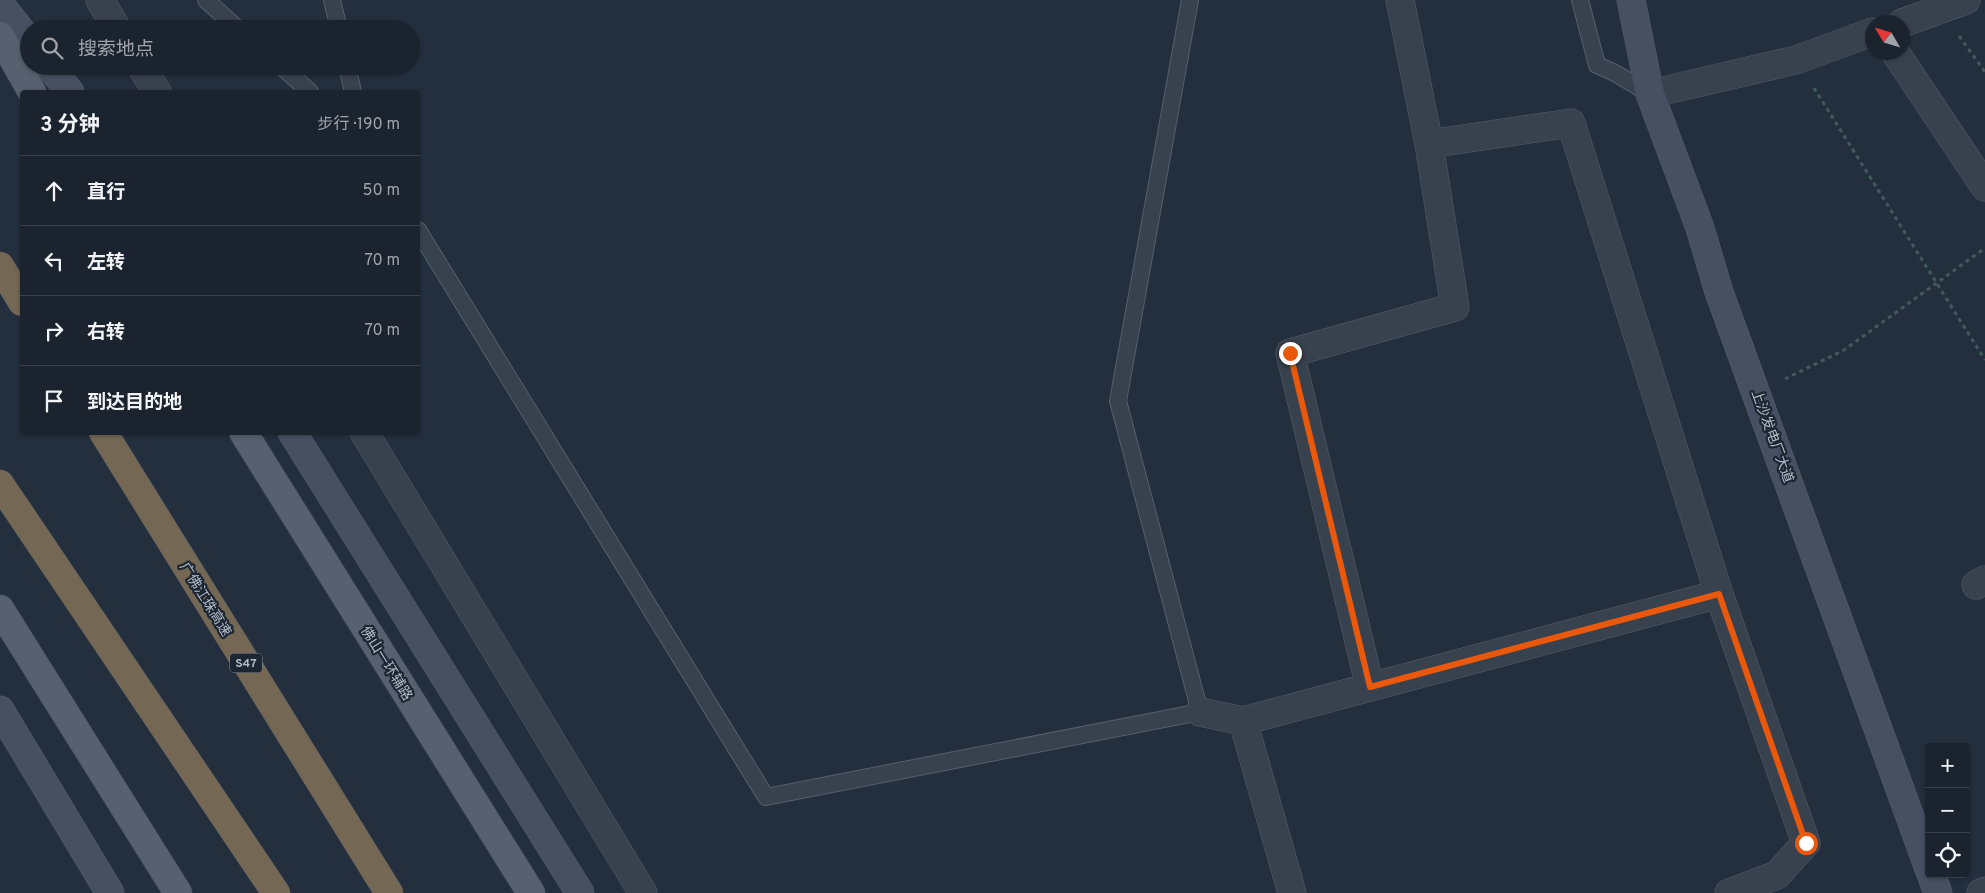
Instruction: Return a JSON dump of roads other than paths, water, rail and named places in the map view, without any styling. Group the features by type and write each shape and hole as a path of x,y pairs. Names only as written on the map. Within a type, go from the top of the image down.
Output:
{"highway":[{"path":"0,266 20,299"},
{"name":"广佛江珠高速","path":"105,435 389,893"},
{"path":"0,484 276,893"}],"main road":[{"name":"上沙发电厂大道","path":"1630,0 1650,94 1700,228 1719,292 1757,392 1925,858"},
{"path":"0,4 20,30"},
{"path":"0,36 20,71"},
{"path":"22,75 31,90"},
{"path":"56,75 68,90"},
{"name":"佛山一环辅路","path":"245,435 531,893"},
{"path":"294,435 580,893"},
{"path":"0,609 178,893"},
{"path":"0,710 110,893"},
{"path":"1932,878 1938,893"}],"street":[{"path":"1370,687 1290,353 1455,307 1429,144 1400,0"},
{"path":"1910,20 1966,0"},
{"path":"1650,94 1796,60 1865,35"},
{"path":"1900,60 1985,187"},
{"path":"147,75 156,90"},
{"path":"1429,144 1571,123 1719,594 1806,843 1777,875 1729,893"},
{"path":"366,435 643,893"},
{"path":"1200,712 1243,721 1719,594"},
{"path":"1243,721 1292,893"},
{"path":"1981,893 1985,891"}],"lane":[{"path":"206,0 228,20"},
{"path":"332,0 337,20"},
{"path":"420,233 766,797 1200,712 1118,402 1190,0"},
{"path":"1580,0 1597,65 1615,73 1650,94"},
{"path":"291,75 308,90"},
{"path":"349,75 353,90"}]}
